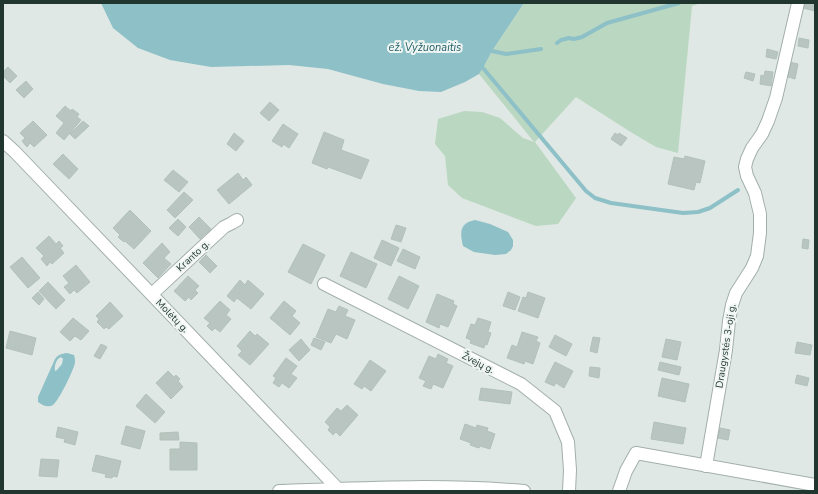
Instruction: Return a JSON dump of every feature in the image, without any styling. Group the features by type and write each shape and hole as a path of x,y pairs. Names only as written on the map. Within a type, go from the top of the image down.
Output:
{"street":[{"name":"Draugystės 3-oji g.","path":"706,466 726,350 732,305 736,293 752,268 757,256 760,232 760,214 745,167 752,148 762,134 768,121 776,98 798,3"},
{"name":"Molėtų g.","path":"3,141 152,294 339,490"},
{"name":"Kranto g.","path":"152,294 224,227 237,220"},
{"name":"Žvejų g.","path":"324,284 521,384 554,411 568,442 570,470 569,491"},
{"path":"619,491 626,471 636,453 815,485"},
{"path":"279,491 394,488 462,488 524,491"}],"green space":[{"path":"524,3 701,3 692,6 678,153 656,147 576,97 535,142 576,198 558,224 536,226 462,198 448,185 445,156 435,144 438,119 464,111 482,112 500,118 523,138 534,142 479,74 492,51"}],"water":[{"name":"ež. Vyžuonaitis","path":"101,3 524,3 492,51 479,74 465,82 441,92 419,91 383,84 328,69 289,65 211,67 170,60 138,48 113,28"},
{"path":"475,220 490,224 508,232 513,240 511,250 506,254 495,255 474,252 463,246 461,233 463,226 470,221"},
{"path":"67,353 74,355 75,358 72,371 55,403 51,406 43,405 38,402 38,397 55,359 59,355","holes":["61,357 63,359 62,364 55,371 57,361"]}],"building":[{"path":"805,3 815,3 815,11 803,8"},
{"path":"799,38 809,40 808,48 798,46"},
{"path":"767,49 778,52 776,59 766,57"},
{"path":"789,62 798,64 795,79 785,76"},
{"path":"8,67 17,76 10,83 3,76 3,72"},
{"path":"765,71 773,72 771,86 760,84 761,75 764,76"},
{"path":"746,72 755,74 753,81 744,78"},
{"path":"26,81 33,89 24,98 16,90"},
{"path":"270,102 279,110 269,121 260,113"},
{"path":"65,106 71,111 72,109 79,114 77,117 81,120 64,140 56,133 64,123 56,116"},
{"path":"33,121 47,135 34,147 30,143 27,147 22,141 25,138 20,133"},
{"path":"83,121 89,126 75,139 70,134"},
{"path":"283,124 298,134 289,148 283,144 282,147 272,141"},
{"path":"324,132 344,140 341,150 369,160 361,179 312,163"},
{"path":"234,133 244,141 236,151 227,144"},
{"path":"615,133 618,135 619,133 627,138 621,146 611,139"},
{"path":"63,154 78,169 69,179 53,164"},
{"path":"685,156 705,161 700,183 696,182 694,190 668,184 674,157 684,159"},
{"path":"173,170 188,182 179,192 164,180"},
{"path":"238,173 243,180 246,177 252,185 229,204 217,190"},
{"path":"184,192 193,200 175,218 167,210"},
{"path":"130,210 151,231 134,249 118,237 120,235 113,228"},
{"path":"199,217 211,229 200,239 189,227"},
{"path":"178,219 186,227 178,236 169,228"},
{"path":"396,225 406,228 401,242 391,239"},
{"path":"49,236 56,244 59,241 63,246 60,248 64,253 52,264 50,262 47,266 41,259 44,256 36,248"},
{"path":"803,239 809,240 808,249 802,248"},
{"path":"382,240 399,248 391,266 374,258"},
{"path":"162,243 170,252 164,258 171,264 158,278 143,263"},
{"path":"303,244 325,255 311,284 288,272"},
{"path":"403,249 420,257 415,269 397,261"},
{"path":"351,252 377,264 366,288 340,276"},
{"path":"206,255 217,266 210,273 199,262"},
{"path":"22,257 40,278 28,288 10,267"},
{"path":"76,265 90,282 77,293 74,290 70,294 64,287 69,283 63,276"},
{"path":"188,276 199,286 195,290 198,293 191,300 189,297 185,301 174,291"},
{"path":"399,276 419,286 408,309 388,299"},
{"path":"240,280 245,285 248,280 264,294 251,309 237,298 234,302 227,296"},
{"path":"48,282 65,300 56,309 39,291"},
{"path":"38,292 44,299 39,305 32,298"},
{"path":"508,292 520,297 515,310 503,306"},
{"path":"528,292 545,298 538,318 518,311 523,297 526,298"},
{"path":"437,294 454,301 453,304 457,306 448,327 440,324 439,328 426,322"},
{"path":"220,301 230,310 226,315 231,319 220,332 215,328 212,331 207,326 210,323 204,318"},
{"path":"284,301 296,311 292,316 300,323 290,335 270,318"},
{"path":"110,302 123,316 109,329 106,327 104,329 97,322 99,319 96,316"},
{"path":"339,306 348,310 345,316 355,320 347,339 336,334 331,343 316,337 328,309 336,312"},
{"path":"73,318 89,331 81,340 75,336 70,341 60,332"},
{"path":"478,318 491,322 488,332 491,333 487,345 485,344 484,348 470,343 471,340 466,338 471,324 475,325"},
{"path":"10,331 36,338 32,355 6,348"},
{"path":"250,331 255,336 257,334 269,344 250,365 238,355 242,351 237,346"},
{"path":"522,332 538,337 536,341 540,343 533,364 525,361 524,364 507,358 512,345 517,347"},
{"path":"555,335 572,344 566,356 549,347"},
{"path":"593,337 600,338 597,353 590,351"},
{"path":"314,338 325,342 321,350 311,345"},
{"path":"301,339 310,350 299,361 289,350"},
{"path":"666,339 681,342 677,360 662,357"},
{"path":"797,342 812,345 810,355 795,353"},
{"path":"101,344 107,347 100,359 94,356"},
{"path":"438,354 448,359 446,363 453,366 443,388 433,384 431,389 423,386 426,381 419,378 429,356 436,359"},
{"path":"286,358 297,366 291,374 297,378 289,388 282,383 279,387 273,383 276,378 273,376"},
{"path":"370,360 386,371 371,391 364,386 362,389 354,384"},
{"path":"555,362 573,371 564,388 556,383 554,386 545,382"},
{"path":"660,362 681,367 679,375 658,370"},
{"path":"590,367 600,368 599,378 589,376"},
{"path":"168,371 174,377 176,375 180,379 178,381 183,387 171,399 156,383"},
{"path":"797,375 809,378 807,386 795,383"},
{"path":"662,378 689,384 685,402 658,396"},
{"path":"481,388 512,392 510,404 479,400"},
{"path":"146,394 165,412 155,423 136,406"},
{"path":"347,405 358,415 340,436 336,432 333,435 328,430 330,427 325,422 337,408 341,411"},
{"path":"654,422 686,428 683,444 651,439"},
{"path":"465,424 476,428 477,425 488,428 487,431 495,434 490,449 470,445 471,443 460,439"},
{"path":"126,426 145,431 140,449 121,444"},
{"path":"58,427 78,432 75,445 64,442 65,439 56,437"},
{"path":"720,428 730,430 728,440 718,438"},
{"path":"178,432 179,440 160,440 160,433"},
{"path":"180,442 197,443 197,470 170,470 170,449 180,449"},
{"path":"96,455 121,461 117,477 105,477 106,474 92,471"},
{"path":"41,459 59,460 57,477 39,476"}],"waterway":[{"path":"557,43 561,40 569,38 574,39 582,37 607,23 679,3"},
{"path":"492,51 506,54 541,49"},
{"path":"483,68 586,191 595,198 611,203 683,213 698,212 710,208 738,190"}]}
